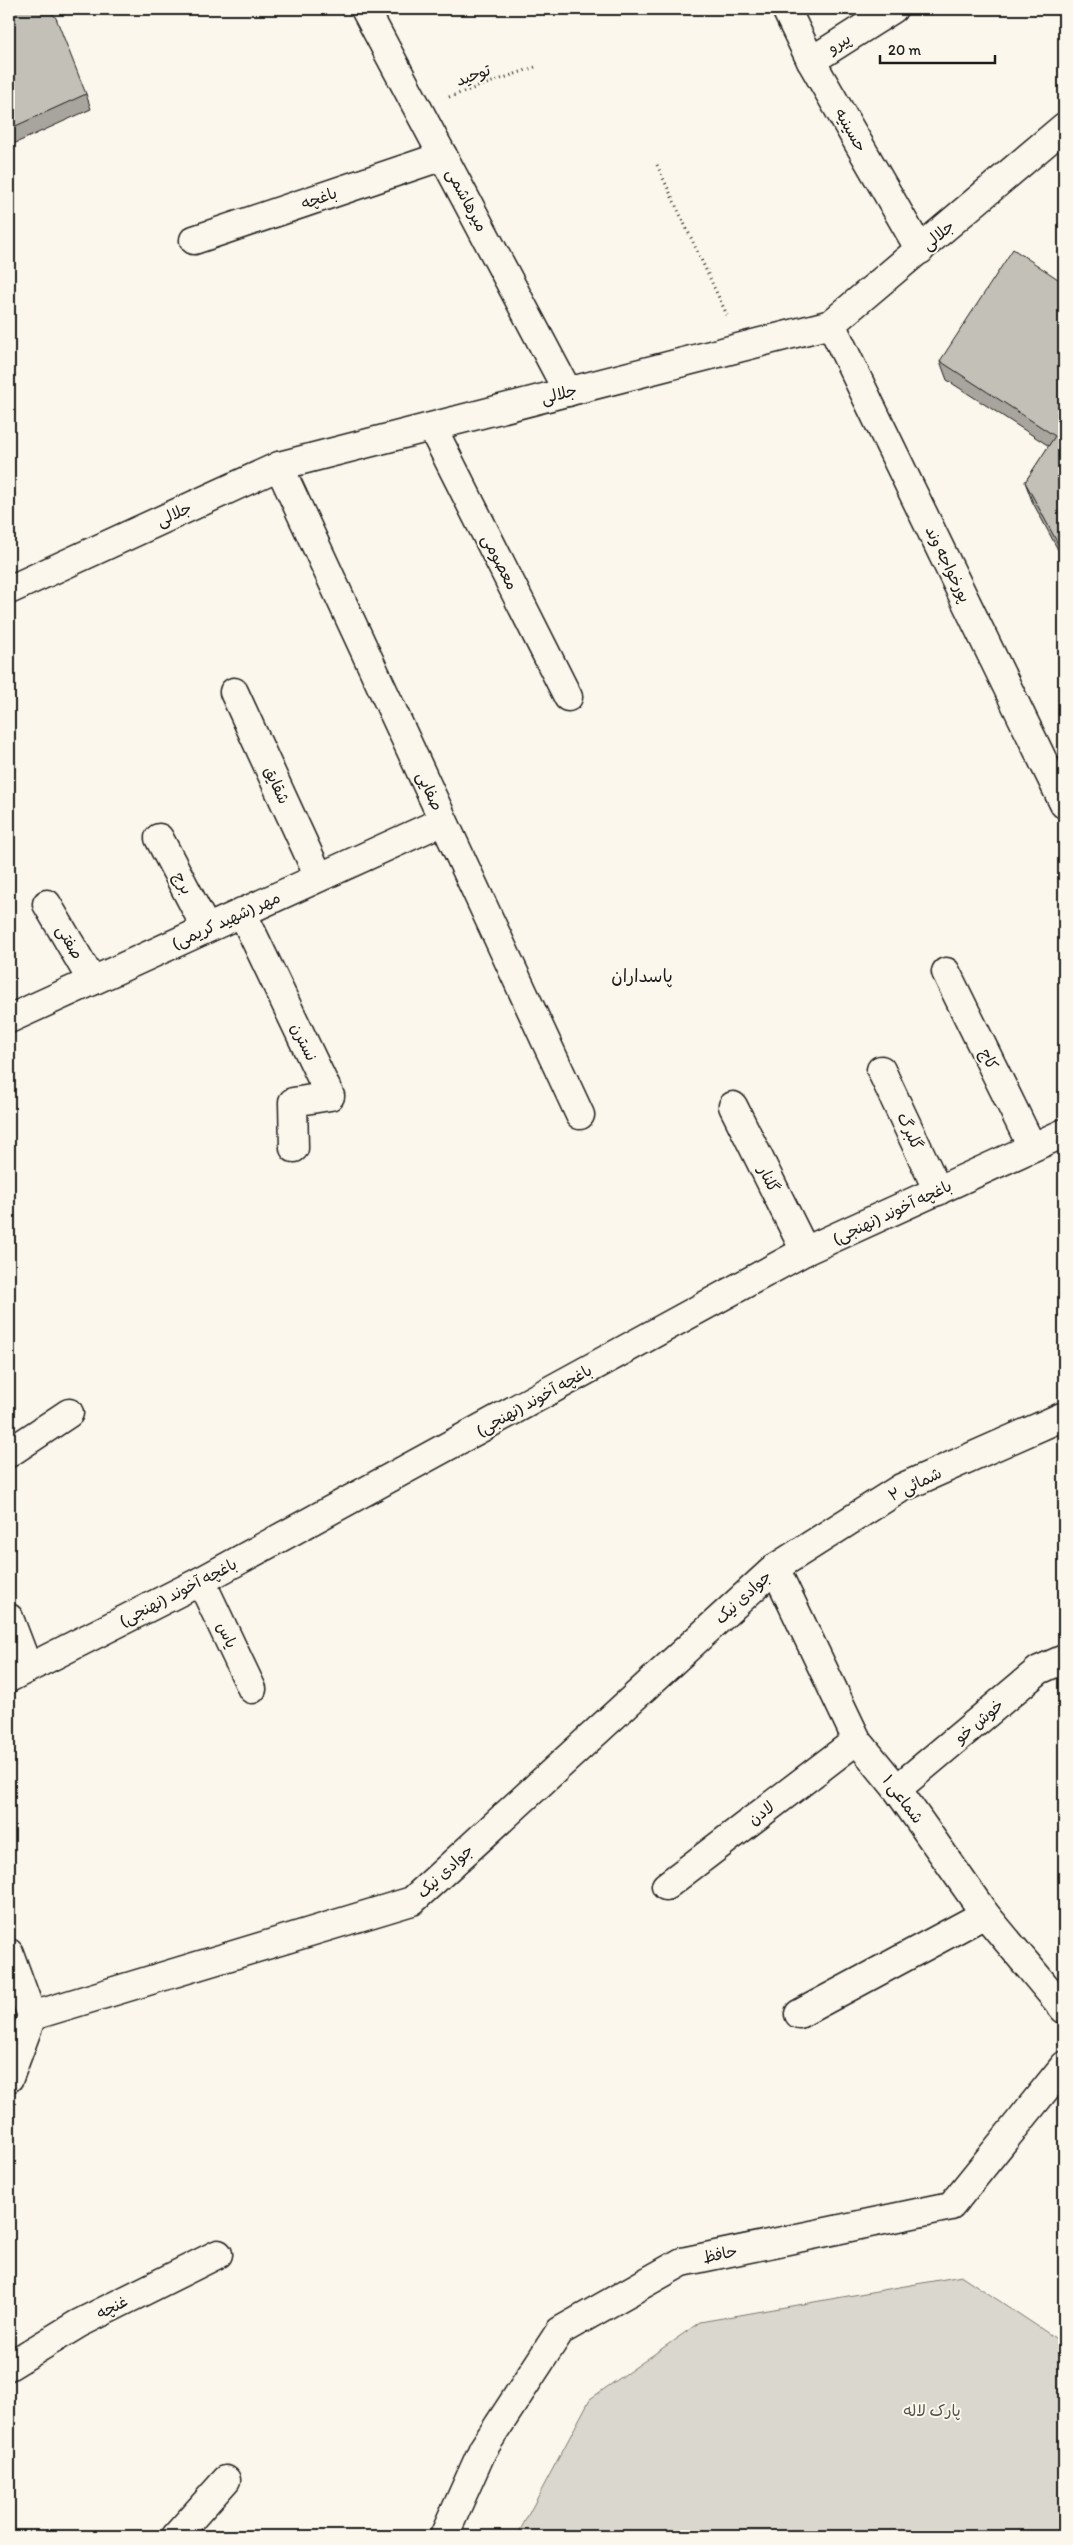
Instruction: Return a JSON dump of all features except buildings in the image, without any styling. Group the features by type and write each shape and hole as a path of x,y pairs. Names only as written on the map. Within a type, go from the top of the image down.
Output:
{"street":[{"name":"میرهاشمی","path":"365,9 568,392"},
{"name":"حسینیه","path":"786,9 811,60 920,250"},
{"name":"پیرو","path":"811,60 893,9"},
{"name":"جلالی","path":"9,590 279,466 831,324 1064,127"},
{"name":"باغچه","path":"194,240 443,156"},
{"name":"پورخواجه وند","path":"831,324 1064,804"},
{"name":"معصومی","path":"432,427 568,697"},
{"name":"صفایی","path":"279,466 580,1115"},
{"name":"شقایق","path":"234,692 319,877"},
{"name":"مهر (شهید کریمی)","path":"9,1019 443,821"},
{"name":"برج","path":"159,838 206,928"},
{"name":"صفتی","path":"47,904 92,981"},
{"name":"نسترن","path":"242,912 330,1096 293,1102 294,1148"},
{"name":"کاج","path":"946,972 1032,1147"},
{"name":"گلبرگ","path":"881,1070 938,1191"},
{"name":"گلنار","path":"733,1106 805,1251"},
{"name":"باغچه آخوند (نهنجی)","path":"18,1673 201,1582 805,1251 1064,1133"},
{"path":"9,1453 69,1412"},
{"name":"شمائی ۲","path":"775,1568 901,1488 1064,1416"},
{"name":"شماعی ۱","path":"775,1568 857,1740 897,1790 985,1914 1064,2009"},
{"name":"جوادی نیک","path":"32,2016 412,1901 775,1568"},
{"name":"یاس","path":"201,1582 252,1689"},
{"path":"9,1618 18,1673"},
{"name":"خوش خو","path":"897,1790 1039,1670 1064,1659"},
{"name":"لادن","path":"666,1886 857,1740"},
{"path":"799,2014 985,1914"},
{"path":"9,1953 32,2016 9,2078"},
{"name":"حافظ","path":"444,2536 483,2449 560,2331 682,2262 951,2206 1064,2066"},
{"name":"غنچه","path":"9,2366 78,2324 218,2254"},
{"path":"176,2536 226,2480"}],"path":[{"name":"توحید","path":"418,108 538,66"},
{"path":"657,165 742,348"}],"green space":[{"name":"پارک لاله","path":"962,2276 1064,2344 1064,2536 517,2536 590,2399 700,2322"}],"district":[{"name":"پاسداران","path":"642,976"}]}
